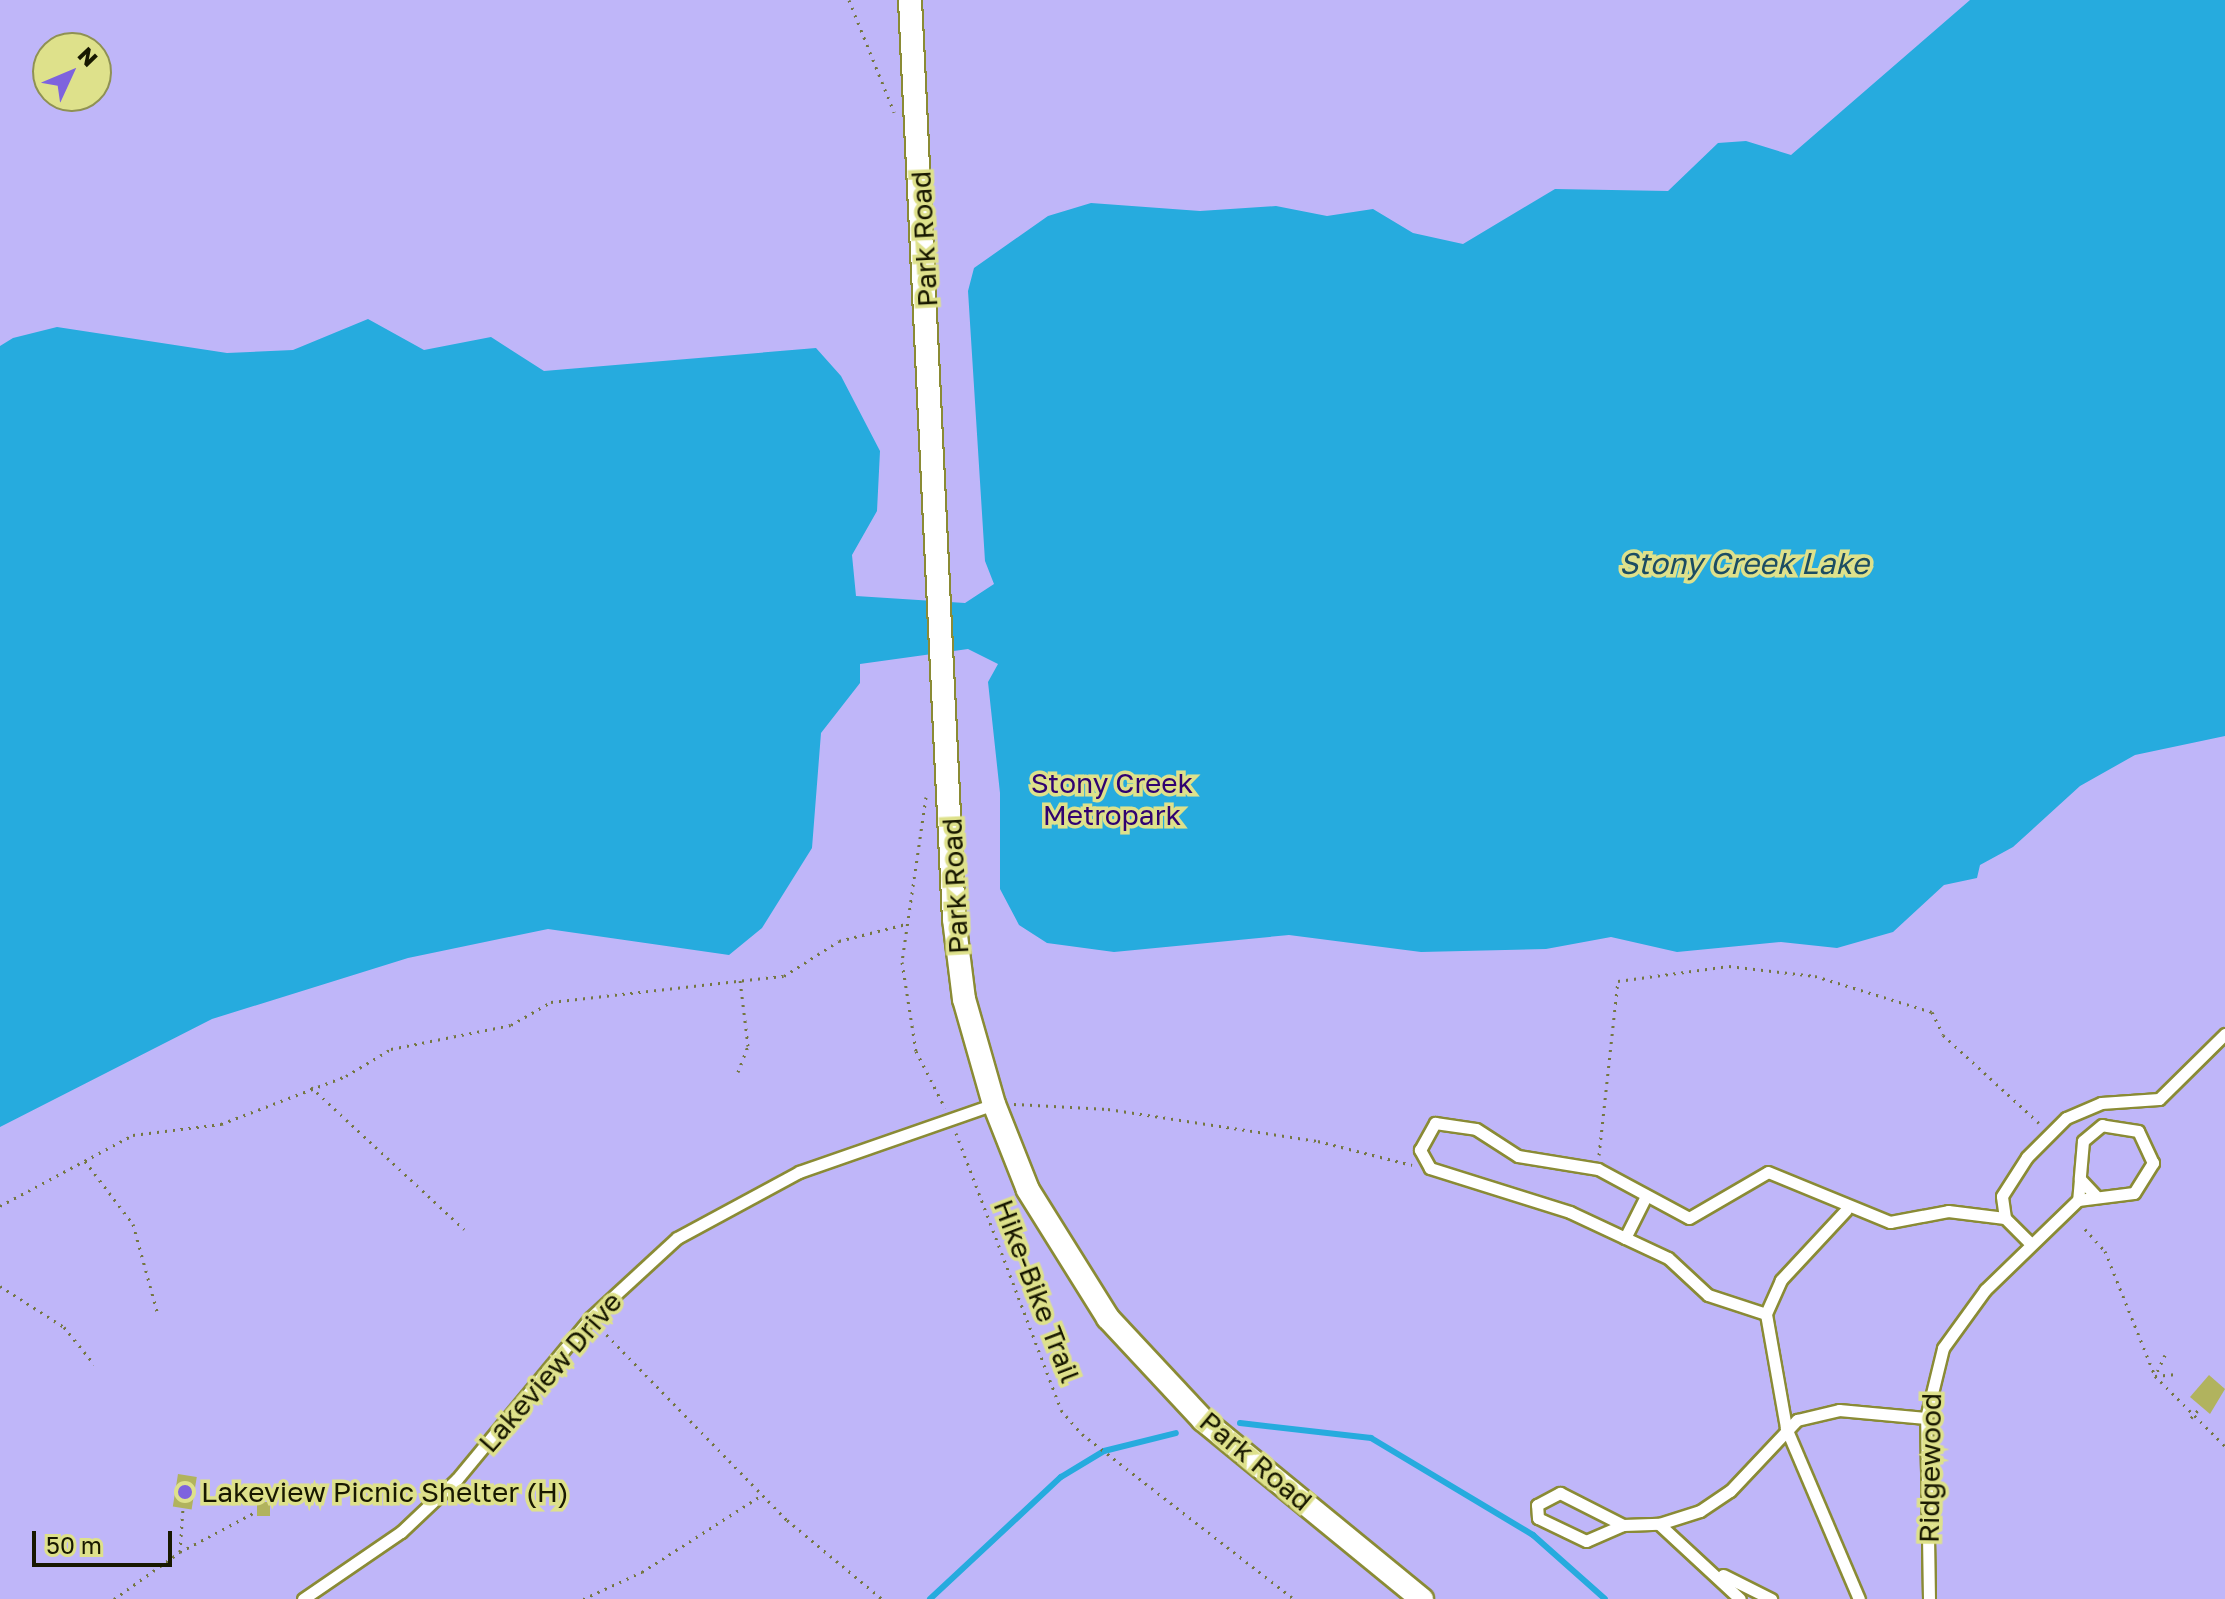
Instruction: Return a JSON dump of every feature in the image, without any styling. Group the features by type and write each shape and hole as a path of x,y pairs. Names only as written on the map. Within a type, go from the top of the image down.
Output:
{"street":[{"name":"Park Road","path":"910,0 944,598 954,919 964,999 994,1104 1058,1246 1108,1318 1203,1420 1422,1599"}],"lane":[{"path":"1766,1314 1708,1295 1668,1258 1570,1212 1430,1168 1420,1150 1435,1123 1476,1129 1518,1156 1598,1169 1689,1218 1768,1172 1792,1176 1846,1210 1910,1223 1980,1211 2002,1196 2052,1132 2101,1103 2159,1099 2225,1034"},
{"name":"Lakeview Drive","path":"303,1599 401,1532 457,1479 590,1318 677,1238 728,1206 799,1172 994,1104"},
{"name":"Ridgewood","path":"1929,1599 1926,1418 1943,1348 2031,1244 2078,1200 2095,1195 2123,1197 2143,1185 2153,1163 2138,1131 2115,1123 2091,1131 2078,1152 2078,1200"},
{"path":"2080,1179 2095,1195"},
{"path":"1625,1238 1646,1196"},
{"path":"2002,1196 2005,1218"},
{"path":"1846,1210 1781,1280 1766,1314 1786,1428 1859,1599"},
{"path":"1980,1211 2005,1218 2031,1244"},
{"path":"1623,1525 1560,1493 1537,1505 1549,1526 1586,1541 1623,1525 1659,1524 1700,1511 1730,1491 1786,1428 1839,1410 1926,1418"},
{"path":"1659,1524 1722,1575 1771,1599"},
{"path":"1722,1575 1740,1599"}],"path":[{"path":"927,790 902,962 916,1051 947,1112"},
{"path":"0,1206 133,1135 221,1124 311,1087 391,1049 511,1025 551,1002 784,976 839,941 906,924"},
{"path":"1598,1169 1618,981 1729,966 1815,976 1932,1012 1943,1035 2052,1132"},
{"path":"738,1072 748,1046 740,980"},
{"path":"311,1087 464,1229"},
{"path":"994,1104 1108,1109 1318,1141 1430,1168"},
{"name":"Hike-Bike Trail","path":"955,1129 1061,1410 1082,1434 1294,1599"},
{"path":"85,1161 133,1224 158,1315"},
{"path":"2085,1229 2105,1251 2155,1376 2191,1418 2225,1446"},
{"path":"0,1286 64,1327 94,1364"},
{"path":"590,1318 762,1495 882,1599"},
{"path":"2155,1376 2165,1355"},
{"path":"2155,1376 2177,1374"},
{"path":"2191,1418 2201,1407"},
{"path":"583,1599 642,1572 762,1495"},
{"path":"180,1552 183,1508"},
{"path":"114,1599 180,1552 257,1511"}],"green space":[{"name":"Stony Creek Metropark","path":"0,0 2225,0 2225,1599 0,1599"}],"water":[{"name":"Stony Creek Lake","path":"1970,0 2225,0 2225,736 2135,755 2080,786 2013,847 1980,865 1977,878 1944,885 1893,932 1837,948 1781,942 1677,952 1611,937 1546,949 1421,952 1289,935 1114,952 1047,943 1019,925 1000,889 1000,793 988,682 998,664 968,649 860,664 860,683 821,733 812,848 762,928 729,955 548,929 408,958 212,1019 0,1127 0,346 13,338 57,327 227,353 293,350 368,319 424,350 491,337 544,371 816,348 841,376 880,451 877,511 852,555 856,596 965,603 994,584 985,561 968,291 974,268 1048,216 1091,203 1200,211 1276,206 1327,216 1373,209 1413,233 1463,244 1555,189 1668,191 1718,143 1746,141 1791,155"}],"building":[{"path":"2209,1375 2225,1389 2210,1414 2190,1397"},
{"name":"Lakeview Picnic Shelter (H)","path":"178,1474 197,1477 192,1510 173,1507"},
{"path":"257,1502 270,1502 270,1516 257,1516"}],"waterway":[{"path":"1240,1423 1371,1438 1533,1535 1605,1599"},
{"path":"930,1599 1061,1477 1104,1451 1176,1433"}],"place":[{"name":"Lakeview Picnic Shelter (H)","path":"185,1492"}]}
